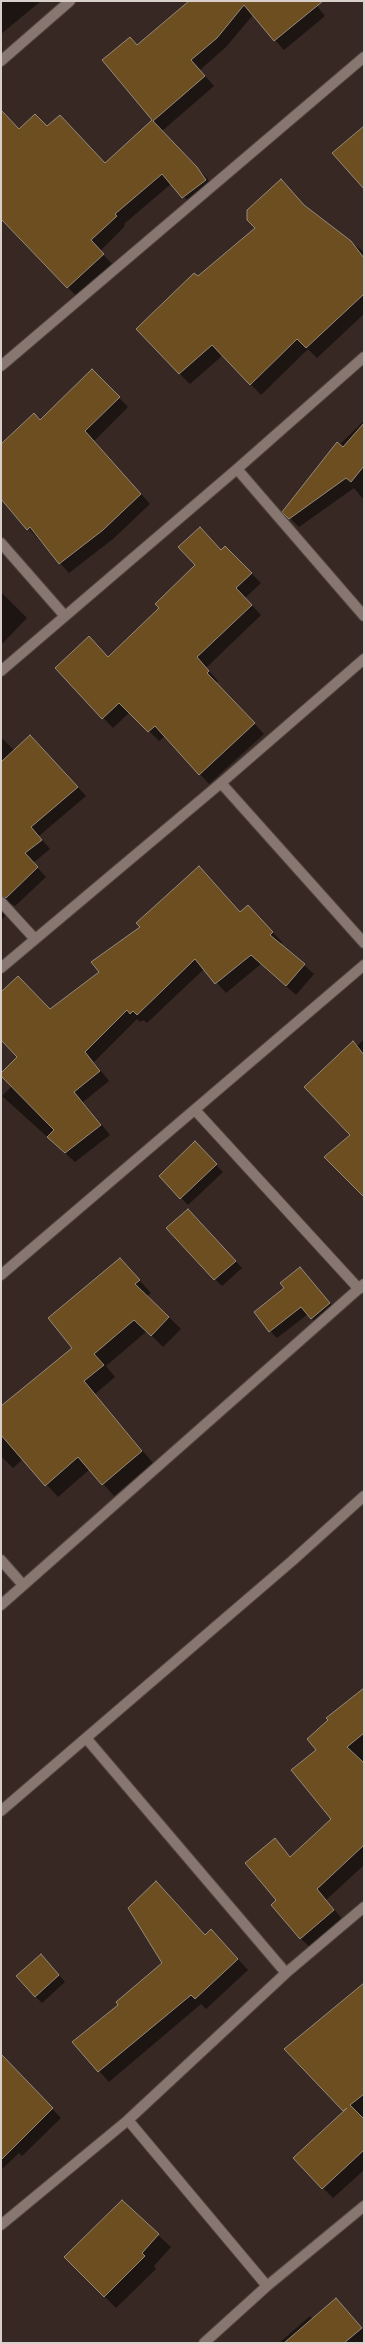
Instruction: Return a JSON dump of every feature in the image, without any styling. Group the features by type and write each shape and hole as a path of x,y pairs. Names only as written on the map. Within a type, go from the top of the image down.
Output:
{"street":[{"path":"1,61 70,1"},
{"path":"1,366 364,57"},
{"path":"1,671 64,615 237,469 364,357"},
{"path":"237,469 364,616"},
{"path":"1,543 64,615"},
{"path":"1,968 34,938 221,783 364,659"},
{"path":"221,783 364,943"},
{"path":"1,902 34,938"},
{"path":"1,1274 195,1110 364,964"},
{"path":"1,1605 362,1287 195,1110"},
{"path":"1,1811 292,1561 364,1496"},
{"path":"1,1560 23,1585"},
{"path":"86,1738 286,1973"},
{"path":"1,2225 128,2120 286,1973 364,1907"},
{"path":"128,2120 268,2286"},
{"path":"204,2343 268,2286 364,2206"}],"building":[{"path":"189,1 323,1 274,41 244,5 217,38 191,60 205,76 153,121 197,167 206,180 182,198 162,174 115,214 117,216 91,240 104,254 67,288 1,219 1,110 19,129 35,114 47,126 60,115 105,163 152,120 102,60 130,37 137,45"},
{"path":"364,126 364,189 332,153"},
{"path":"281,179 304,205 351,241 364,258 364,294 306,348 297,339 250,385 212,345 179,374 136,329 194,273 198,276 255,228 247,220 247,210"},
{"path":"92,369 120,397 85,431 141,494 103,530 59,564 30,527 27,530 1,499 1,444 34,413 40,420"},
{"path":"364,423 364,466 351,482 346,478 289,519 282,512 337,442 343,447"},
{"path":"200,527 221,550 225,546 252,573 236,588 252,605 197,657 209,671 207,673 255,723 199,775 155,726 148,732 119,703 102,719 55,668 89,636 108,657 159,608 155,604 195,565 178,547"},
{"path":"30,735 78,787 31,827 42,840 25,853 38,867 6,898 1,896 1,762"},
{"path":"199,866 240,912 248,905 273,932 270,935 305,964 286,986 251,955 215,984 195,959 137,1015 133,1011 130,1014 127,1010 85,1052 100,1071 74,1092 101,1125 65,1153 47,1137 54,1130 1,1076 1,1073 17,1057 1,1040 1,992 18,976 50,1009 99,972 91,962 140,927 136,923"},
{"path":"353,1041 364,1055 364,1197 324,1157 350,1135 304,1087"},
{"path":"195,1141 217,1164 180,1199 159,1176"},
{"path":"188,1209 236,1261 214,1280 166,1228"},
{"path":"120,1258 140,1280 135,1284 169,1317 151,1336 134,1320 94,1354 104,1365 84,1381 142,1451 102,1485 78,1457 45,1486 1,1435 1,1406 72,1348 48,1318"},
{"path":"300,1267 330,1303 311,1319 301,1307 269,1332 254,1312 284,1288 280,1283"},
{"path":"364,1688 364,1733 347,1747 364,1763 364,1845 317,1889 334,1910 300,1939 271,1905 276,1900 245,1863 275,1838 290,1857 331,1819 291,1770 316,1750 307,1739 328,1720 326,1718"},
{"path":"156,1881 205,1935 211,1929 238,1959 195,1999 191,1995 98,2072 72,2042 118,2005 116,2002 162,1963 128,1908"},
{"path":"41,1954 59,1975 35,1997 16,1976"},
{"path":"364,1983 364,2094 350,2105 364,2119 364,2150 322,2189 293,2158 347,2108 343,2111 284,2049"},
{"path":"1,2054 53,2108 1,2160"},
{"path":"122,2200 159,2234 142,2253 145,2256 104,2297 64,2257"},
{"path":"336,2298 362,2328 344,2343 284,2343"}]}
